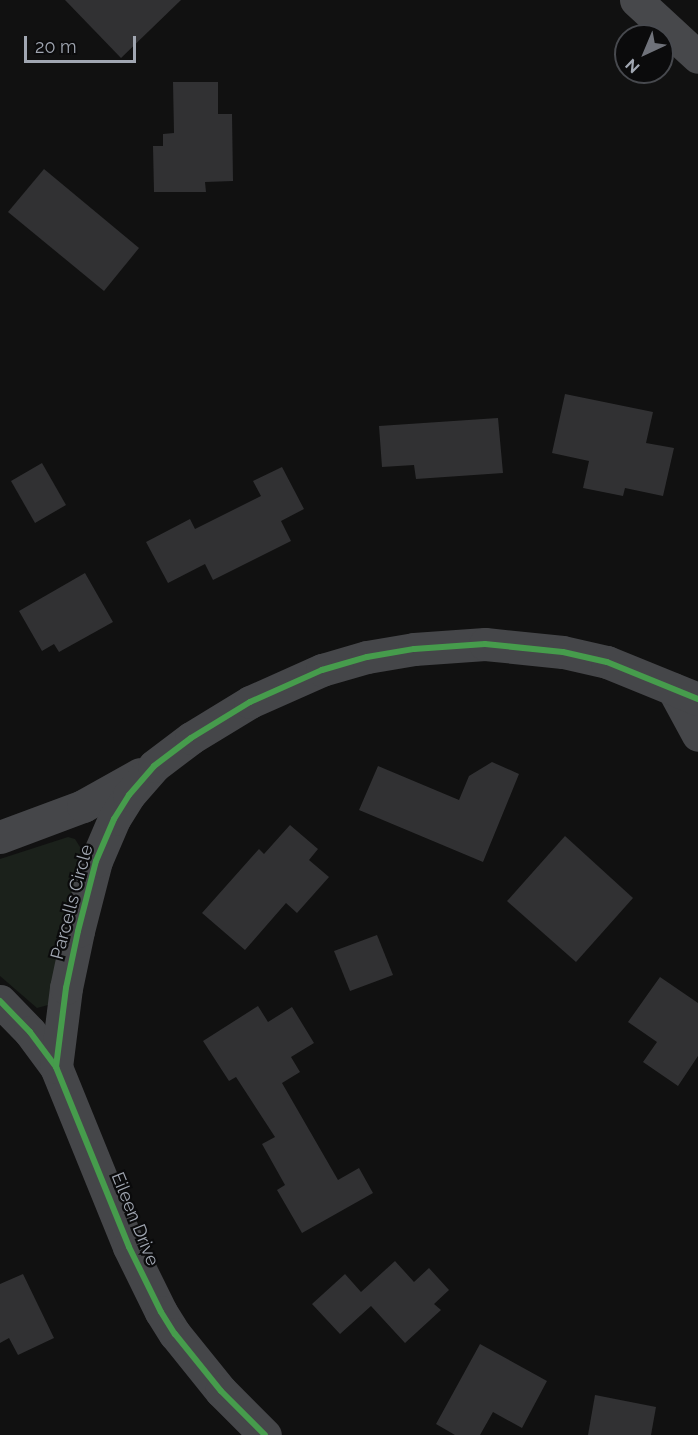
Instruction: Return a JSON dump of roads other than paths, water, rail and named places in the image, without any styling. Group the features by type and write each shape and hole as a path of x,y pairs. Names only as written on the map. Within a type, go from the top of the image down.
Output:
{"highway":[{"path":"636,0 698,57"}],"street":[{"name":"Parcells Circle","path":"0,837 83,806 154,766 191,738 250,702 285,685 356,660 414,649 485,644 563,652 629,669 685,694 698,735"},
{"name":"Parcells Circle","path":"56,1067 66,988 96,861 114,819 129,795 154,766"},
{"name":"Eileen Drive","path":"0,1001 30,1032 56,1067 129,1247 161,1312 185,1347 221,1391 265,1435"}]}
